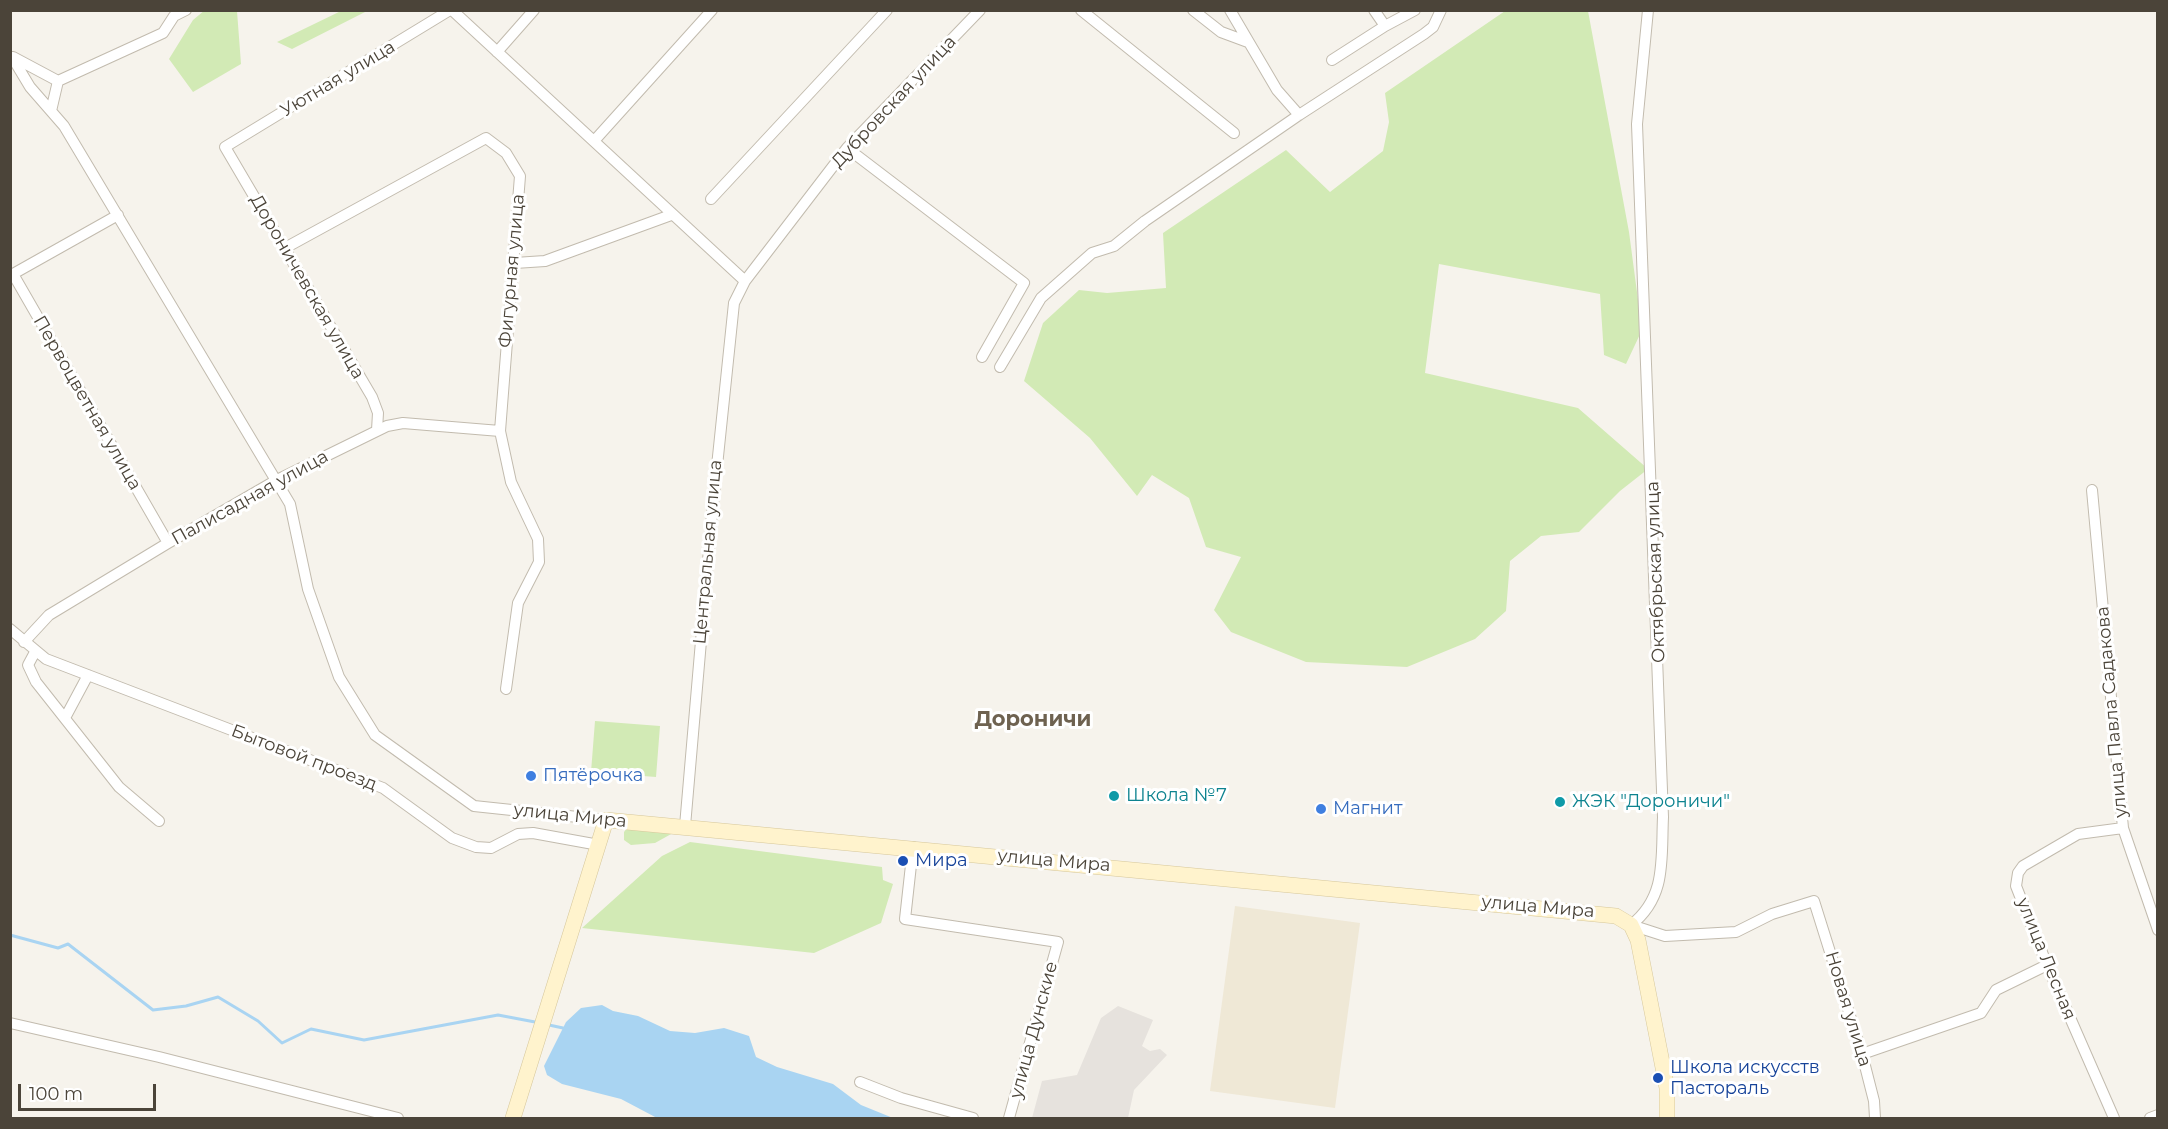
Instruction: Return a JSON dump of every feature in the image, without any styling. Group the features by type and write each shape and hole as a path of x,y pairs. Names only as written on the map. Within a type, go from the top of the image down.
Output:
{"street":[{"path":"58,81 163,33 174,16 186,10"},
{"path":"451,10 745,281"},
{"name":"Уютная улица","path":"225,147 451,10"},
{"path":"497,52 534,10"},
{"path":"594,141 712,10"},
{"path":"711,199 887,10"},
{"name":"Дубровская улица","path":"745,281 847,147 980,10"},
{"path":"1081,10 1234,133"},
{"path":"1193,10 1221,32 1248,42"},
{"path":"1230,10 1277,90 1299,115"},
{"path":"1374,10 1384,26"},
{"path":"1332,60 1384,26 1415,10"},
{"path":"1000,367 1041,298 1092,253 1114,246 1145,221 1299,115 1424,34 1433,27 1441,10"},
{"name":"Октябрьская улица","path":"1631,925 1648,909 1657,890 1661,875 1663,818 1637,124 1648,10"},
{"path":"11,56 58,81"},
{"path":"11,56 30,87 64,126 275,481"},
{"path":"51,111 58,81"},
{"name":"Фигурная улица","path":"285,248 486,138 506,153 520,176 515,263 500,431 511,482 538,540 539,562 518,603 506,689"},
{"name":"Дороничевская улица","path":"225,147 372,397 378,413 377,430"},
{"path":"847,147 1024,283 982,357"},
{"name":"Первоцветная улица","path":"118,215 13,274 168,543"},
{"path":"515,263 545,261 671,215"},
{"name":"Центральная улица","path":"685,826 711,514 732,316 745,281"},
{"name":"Палисадная улица","path":"24,642 49,615 168,543 275,481 377,430 403,423 500,431"},
{"name":"улица Мира","path":"275,481 290,504 308,589 339,677 375,735 474,806 1606,913 1631,925"},
{"name":"улица Павла Садакова","path":"2092,490 2122,828 2157,930"},
{"name":"Бытовой проезд","path":"10,629 46,659 383,788 452,838 476,847 491,848 518,834 533,833 599,844"},
{"path":"35,652 28,665 36,682 125,793 159,821"},
{"path":"65,718 88,675"},
{"path":"513,1119 606,820"},
{"name":"улица Лесная","path":"2114,1119 2047,965 2016,886 2018,873 2023,866 2078,834 2122,828"},
{"name":"улица Дунские","path":"913,848 905,919 1058,942 1009,1119"},
{"name":"Новая улица","path":"1631,925 1665,936 1736,932 1772,914 1814,901 1862,1054 1874,1101 1875,1119"},
{"path":"1631,925 1638,940 1667,1088 1667,1119"},
{"path":"1862,1054 1981,1013 1996,990 2047,965"},
{"path":"10,1023 159,1057 398,1119"},
{"path":"860,1082 901,1098 973,1119"},
{"path":"2150,1119 2157,1115"}],"shaded area":[{"path":"1235,906 1360,923 1335,1108 1210,1091"},
{"path":"1118,1006 1153,1020 1142,1046 1150,1051 1160,1049 1167,1055 1134,1090 1128,1118 1032,1118 1042,1081 1077,1075 1101,1018"}],"green space":[{"path":"205,10 237,11 241,64 193,92 169,59 193,20"},
{"path":"343,10 367,11 292,49 277,42"},
{"path":"1505,11 1588,11 1629,232 1642,330 1626,364 1604,355 1600,294 1439,264 1425,373 1578,408 1648,469 1620,491 1579,532 1541,536 1510,561 1506,611 1475,639 1407,667 1306,662 1231,632 1214,610 1241,557 1206,547 1189,498 1152,475 1137,496 1090,438 1024,381 1043,323 1079,290 1107,293 1166,288 1163,233 1286,150 1330,192 1383,151 1389,122 1385,93"},
{"path":"595,721 660,726 656,777 591,772"},
{"path":"627,828 673,833 655,843 631,845 624,840 624,832"},
{"path":"690,842 882,867 883,880 893,884 881,923 814,953 582,928 662,856"}],"water":[{"path":"602,1005 613,1011 638,1016 670,1031 695,1033 724,1028 749,1036 756,1057 777,1067 833,1084 861,1105 893,1118 657,1118 621,1099 562,1084 547,1075 544,1066 566,1022 581,1008"}],"waterway":[{"path":"10,935 58,948 68,944 153,1010 186,1006 218,997 258,1021 282,1043 311,1029 364,1040 498,1015 535,1022"},
{"path":"549,1025 563,1028"}],"place":[{"name":"Пятёрочка","path":"531,776"},
{"name":"Школа №7","path":"1114,796"},
{"name":"ЖЭК \"Дороничи\"","path":"1560,802"},
{"name":"Магнит","path":"1321,809"},
{"name":"Мира","path":"903,861"},
{"name":"Школа искусств Пастораль","path":"1658,1078"}],"district":[{"name":"Дороничи","path":"1033,720"}]}
